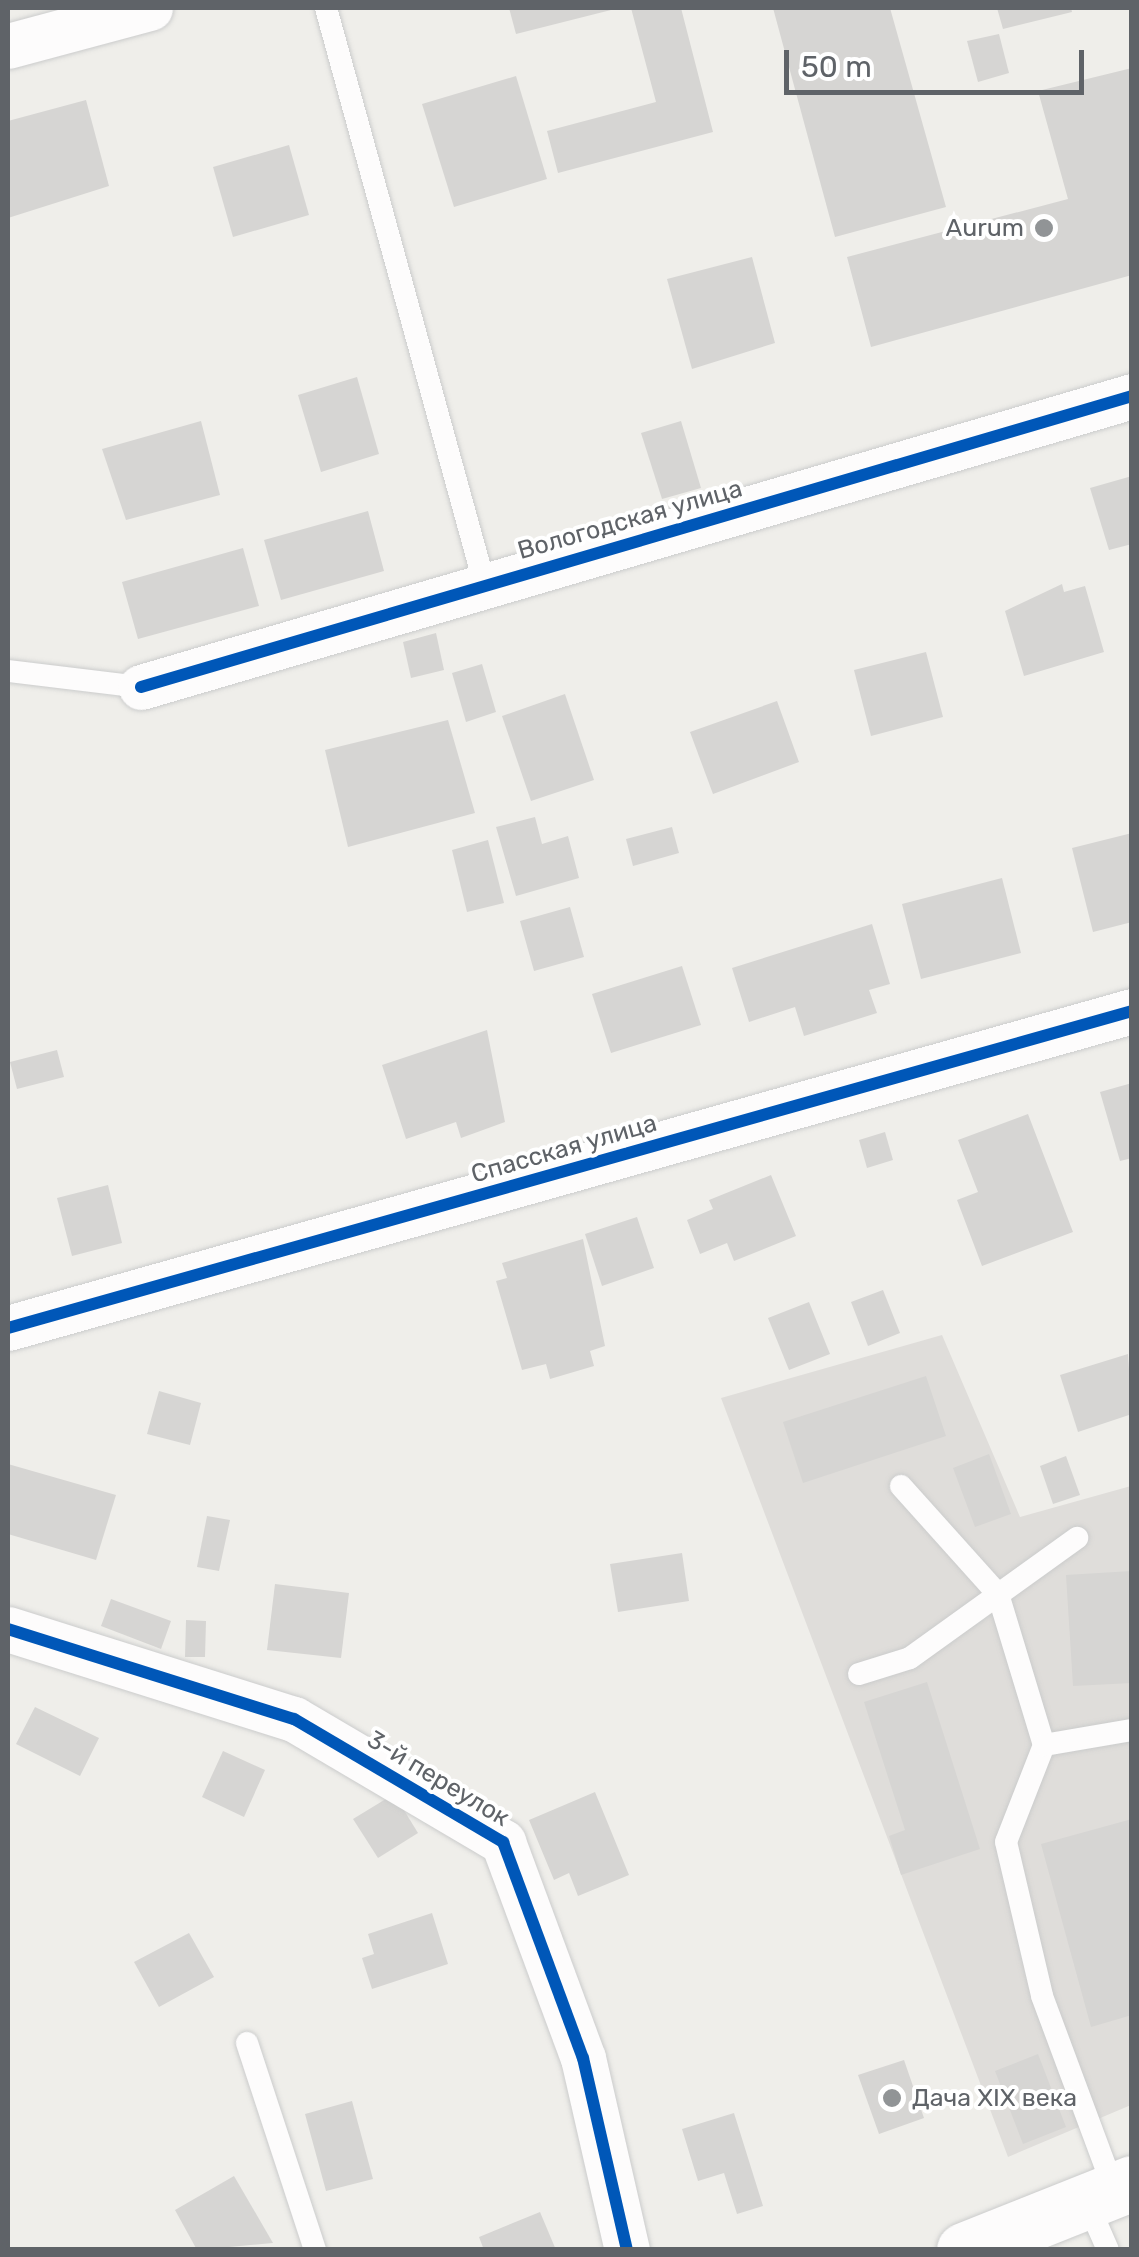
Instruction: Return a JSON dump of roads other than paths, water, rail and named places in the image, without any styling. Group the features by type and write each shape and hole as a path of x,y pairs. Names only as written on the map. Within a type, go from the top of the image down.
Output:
{"street":[{"path":"8,46 150,8"},
{"name":"Вологодская улица","path":"140,687 1132,396"},
{"name":"Спасская улица","path":"8,1328 1132,1011"},
{"name":"3-й переулок","path":"8,1630 294,1719 502,1842 582,2058 627,2250"},
{"path":"964,2250 1110,2206"}],"lane":[{"path":"326,8 485,586"},
{"path":"8,671 140,687"},
{"path":"901,1486 998,1594 1044,1745 1006,1842 1042,1996 1110,2206"},
{"path":"859,1674 910,1658 1077,1538"},
{"path":"1044,1745 1132,1730"},
{"path":"247,2044 316,2250"}],"place":[{"name":"Aurum","path":"1044,228"},
{"name":"Дача XIX века","path":"892,2098"}]}
